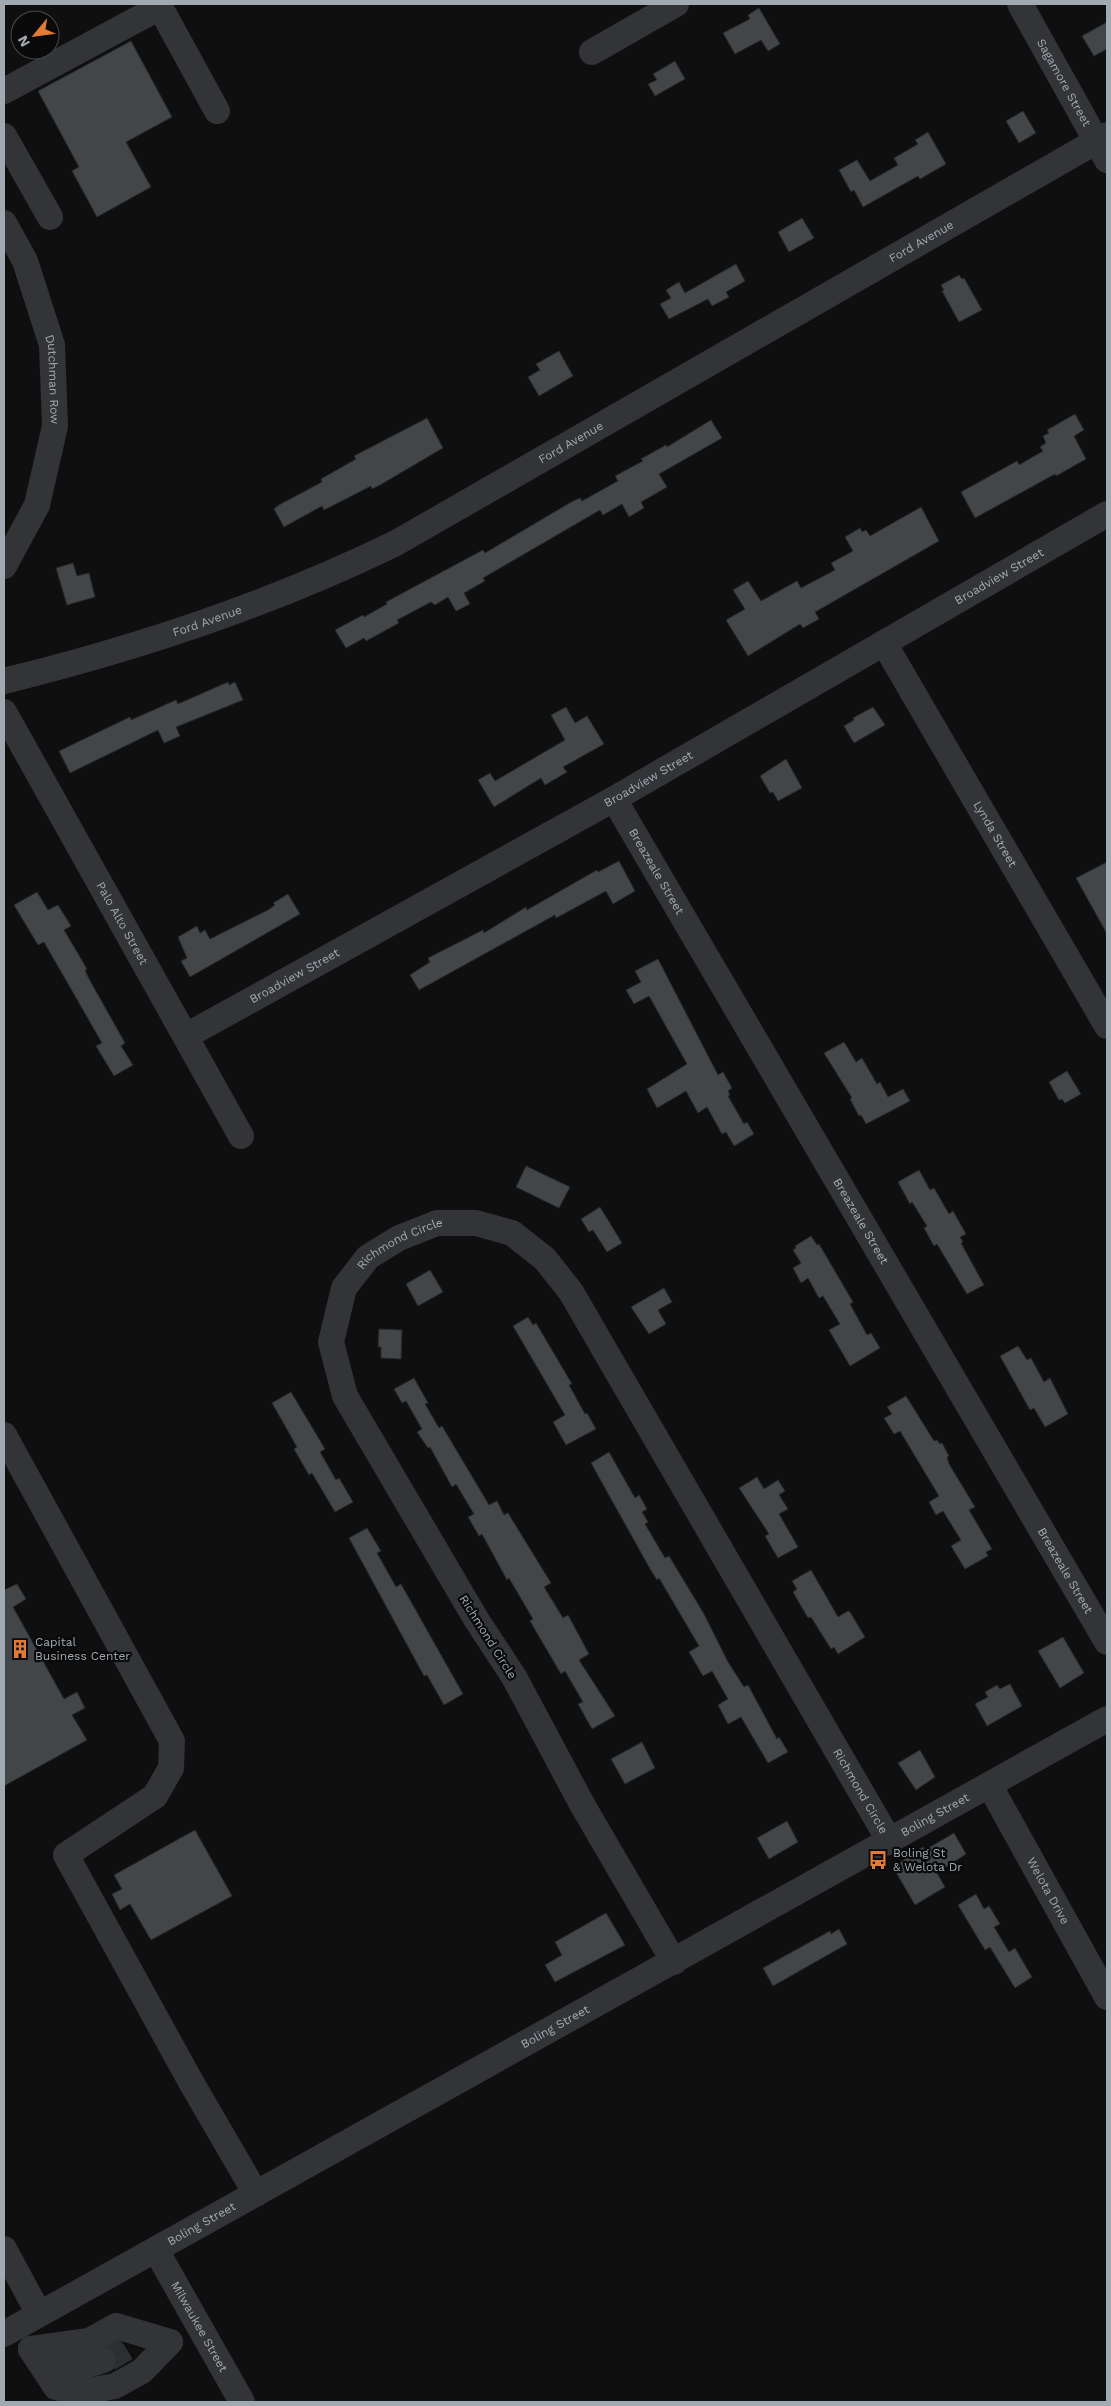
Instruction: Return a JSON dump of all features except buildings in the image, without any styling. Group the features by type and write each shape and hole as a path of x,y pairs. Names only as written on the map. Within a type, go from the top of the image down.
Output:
{"street":[{"name":"Sagamore Street","path":"1020,4 1104,145"},
{"path":"4,91 160,6 217,111"},
{"path":"592,52 664,7"},
{"path":"5,139 50,217"},
{"name":"Ford Avenue","path":"4,681 185,630 339,570 390,546 1104,145"},
{"name":"Dutchman Row","path":"4,223 25,261 52,345 55,426 38,505 4,566"},
{"name":"Broadview Street","path":"186,1036 614,799 1107,514"},
{"name":"Lynda Street","path":"884,643 1107,1026"},
{"name":"Palo Alto Street","path":"4,712 241,1136"},
{"name":"Breazeale Street","path":"614,799 1107,1642"},
{"name":"Richmond Circle","path":"674,1962 583,1806 514,1678 476,1619 345,1396 331,1342 344,1288 368,1258 399,1238 437,1223 476,1223 512,1233 546,1259 571,1292 890,1842"},
{"path":"4,1435 172,1741 172,1768 155,1796 66,1855 191,2082 256,2194"},
{"name":"Boling Street","path":"10,2331 890,1842 1107,1719"},
{"name":"Welota Drive","path":"990,1786 1107,1997"},
{"path":"4,2250 39,2314"},
{"name":"Milwaukee Street","path":"156,2250 242,2402"},
{"path":"31,2349 90,2340 116,2326 170,2342"},
{"path":"31,2349 78,2368 170,2342 200,2327"},
{"path":"10,2331 31,2349 56,2386 78,2394 115,2386 142,2371 170,2342"}],"tunnel":[{"path":"103,2360 125,2348"}],"place":[{"name":"Capital Business Center","path":"20,1649"},
{"name":"Boling St & Welota Dr","path":"878,1860"}]}
